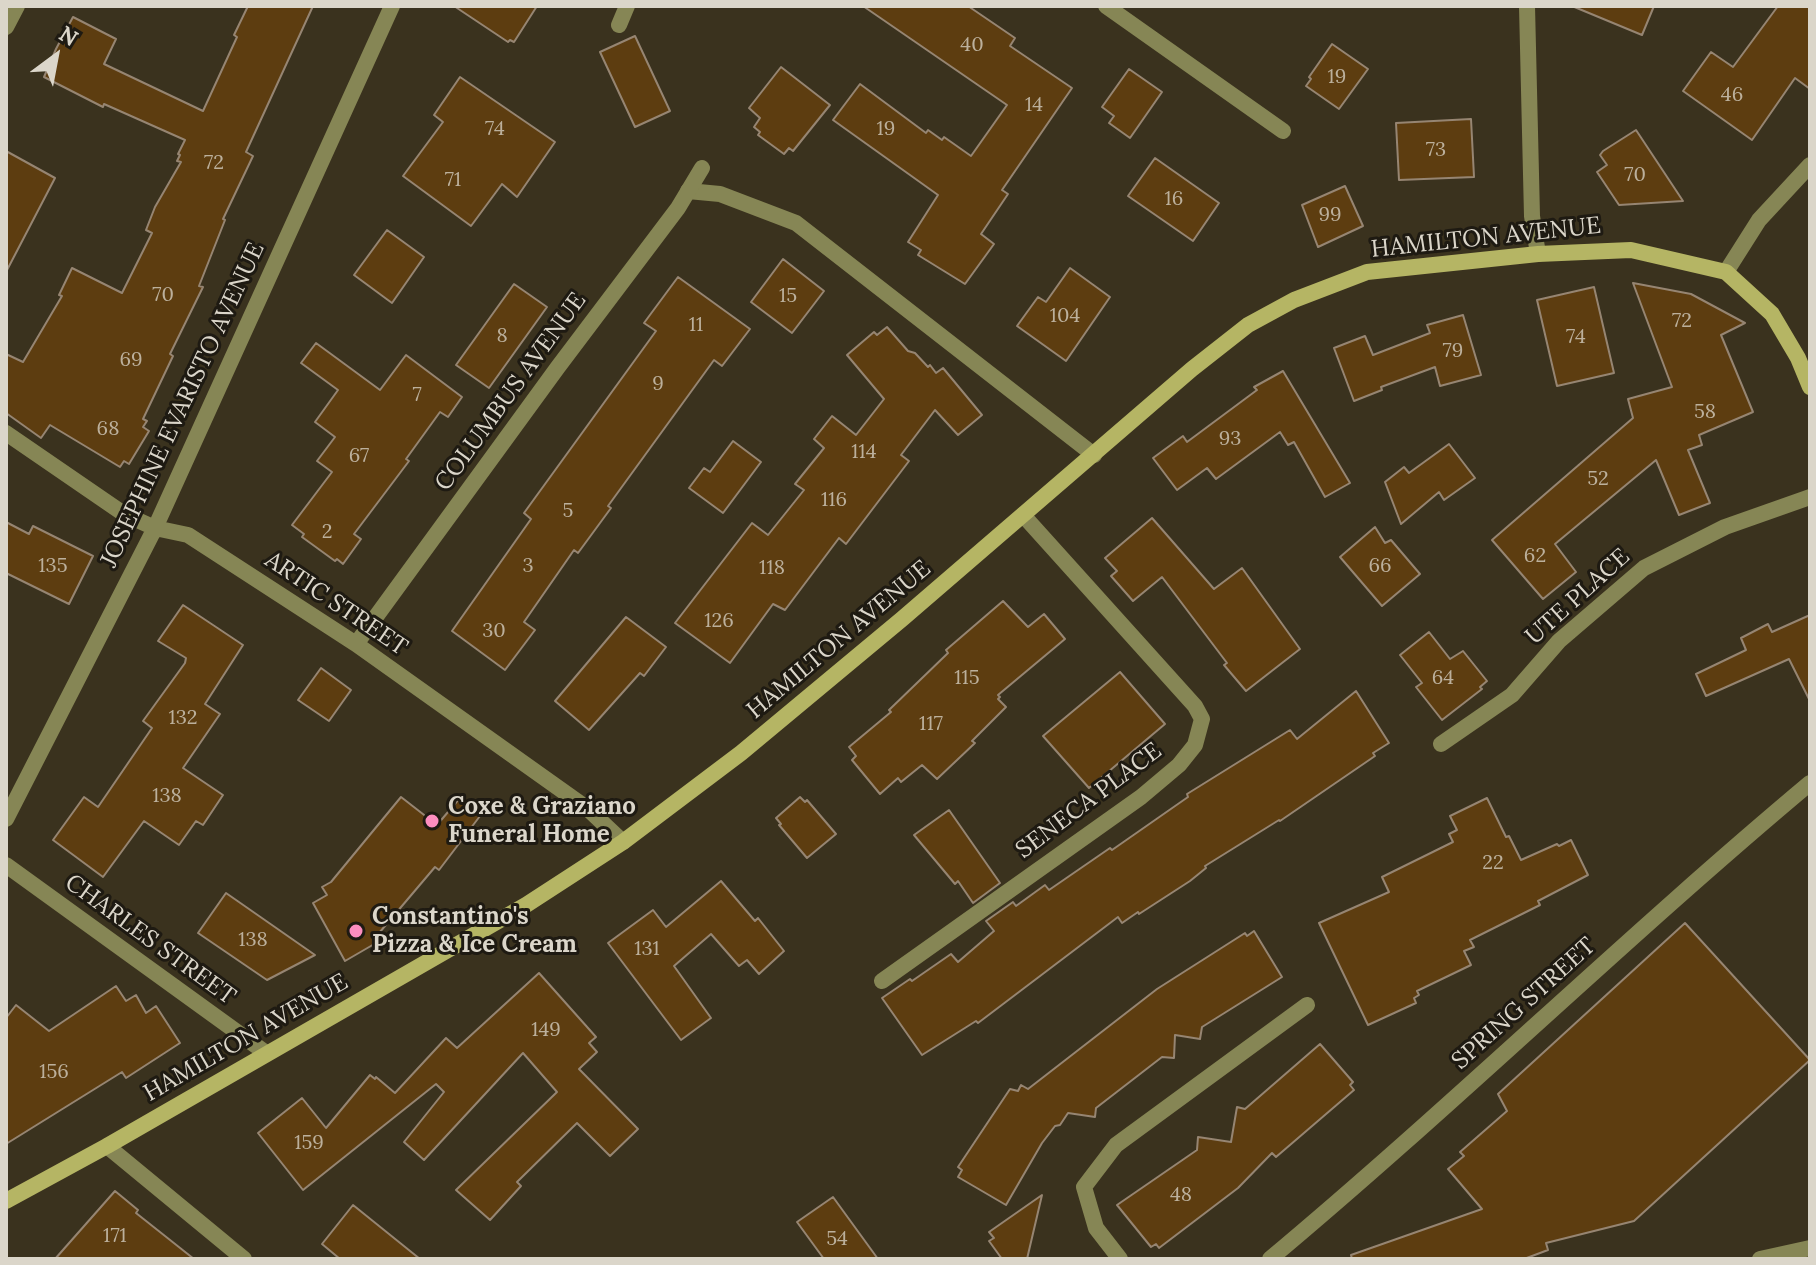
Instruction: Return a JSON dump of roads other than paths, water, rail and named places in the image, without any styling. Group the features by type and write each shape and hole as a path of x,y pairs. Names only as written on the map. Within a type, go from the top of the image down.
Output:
{"main road":[{"name":"HAMILTON AVENUE","path":"6,1201 526,905 623,842 741,753 1192,369 1248,325 1294,300 1367,272 1538,254 1631,250 1726,272"},
{"path":"1726,272 1772,314 1798,358 1810,387"}],"street":[{"path":"6,27 17,6"},
{"name":"JOSEPHINE EVARISTO AVENUE","path":"6,819 155,528 392,6"},
{"path":"619,25 627,6"},
{"path":"1106,6 1283,131"},
{"path":"1527,6 1532,216 1538,254"},
{"path":"1726,272 1759,220 1810,165"},
{"name":"COLUMBUS AVENUE","path":"356,644 678,208 702,168"},
{"path":"688,191 720,194 796,223 1094,455"},
{"name":"ARTIC STREET","path":"6,433 124,514 155,528 188,535 356,644 588,809 623,842"},
{"name":"UTE PLACE","path":"1441,744 1512,695 1559,641 1644,568 1725,527 1810,497"},
{"name":"SENECA PLACE","path":"882,981 1141,797 1179,765 1195,745 1202,719 1195,706 1023,515"},
{"name":"SPRING STREET","path":"1270,1259 1417,1134 1565,998 1810,783"},
{"name":"CHARLES STREET","path":"6,865 266,1053"},
{"path":"1120,1259 1096,1228 1084,1187 1116,1145 1307,1005"},
{"path":"107,1146 244,1259"},
{"path":"1760,1259 1810,1248"}],"place":[{"name":"Coxe & Graziano Funeral Home","path":"432,821"},
{"name":"Constantino's Pizza & Ice Cream","path":"356,931"}]}
